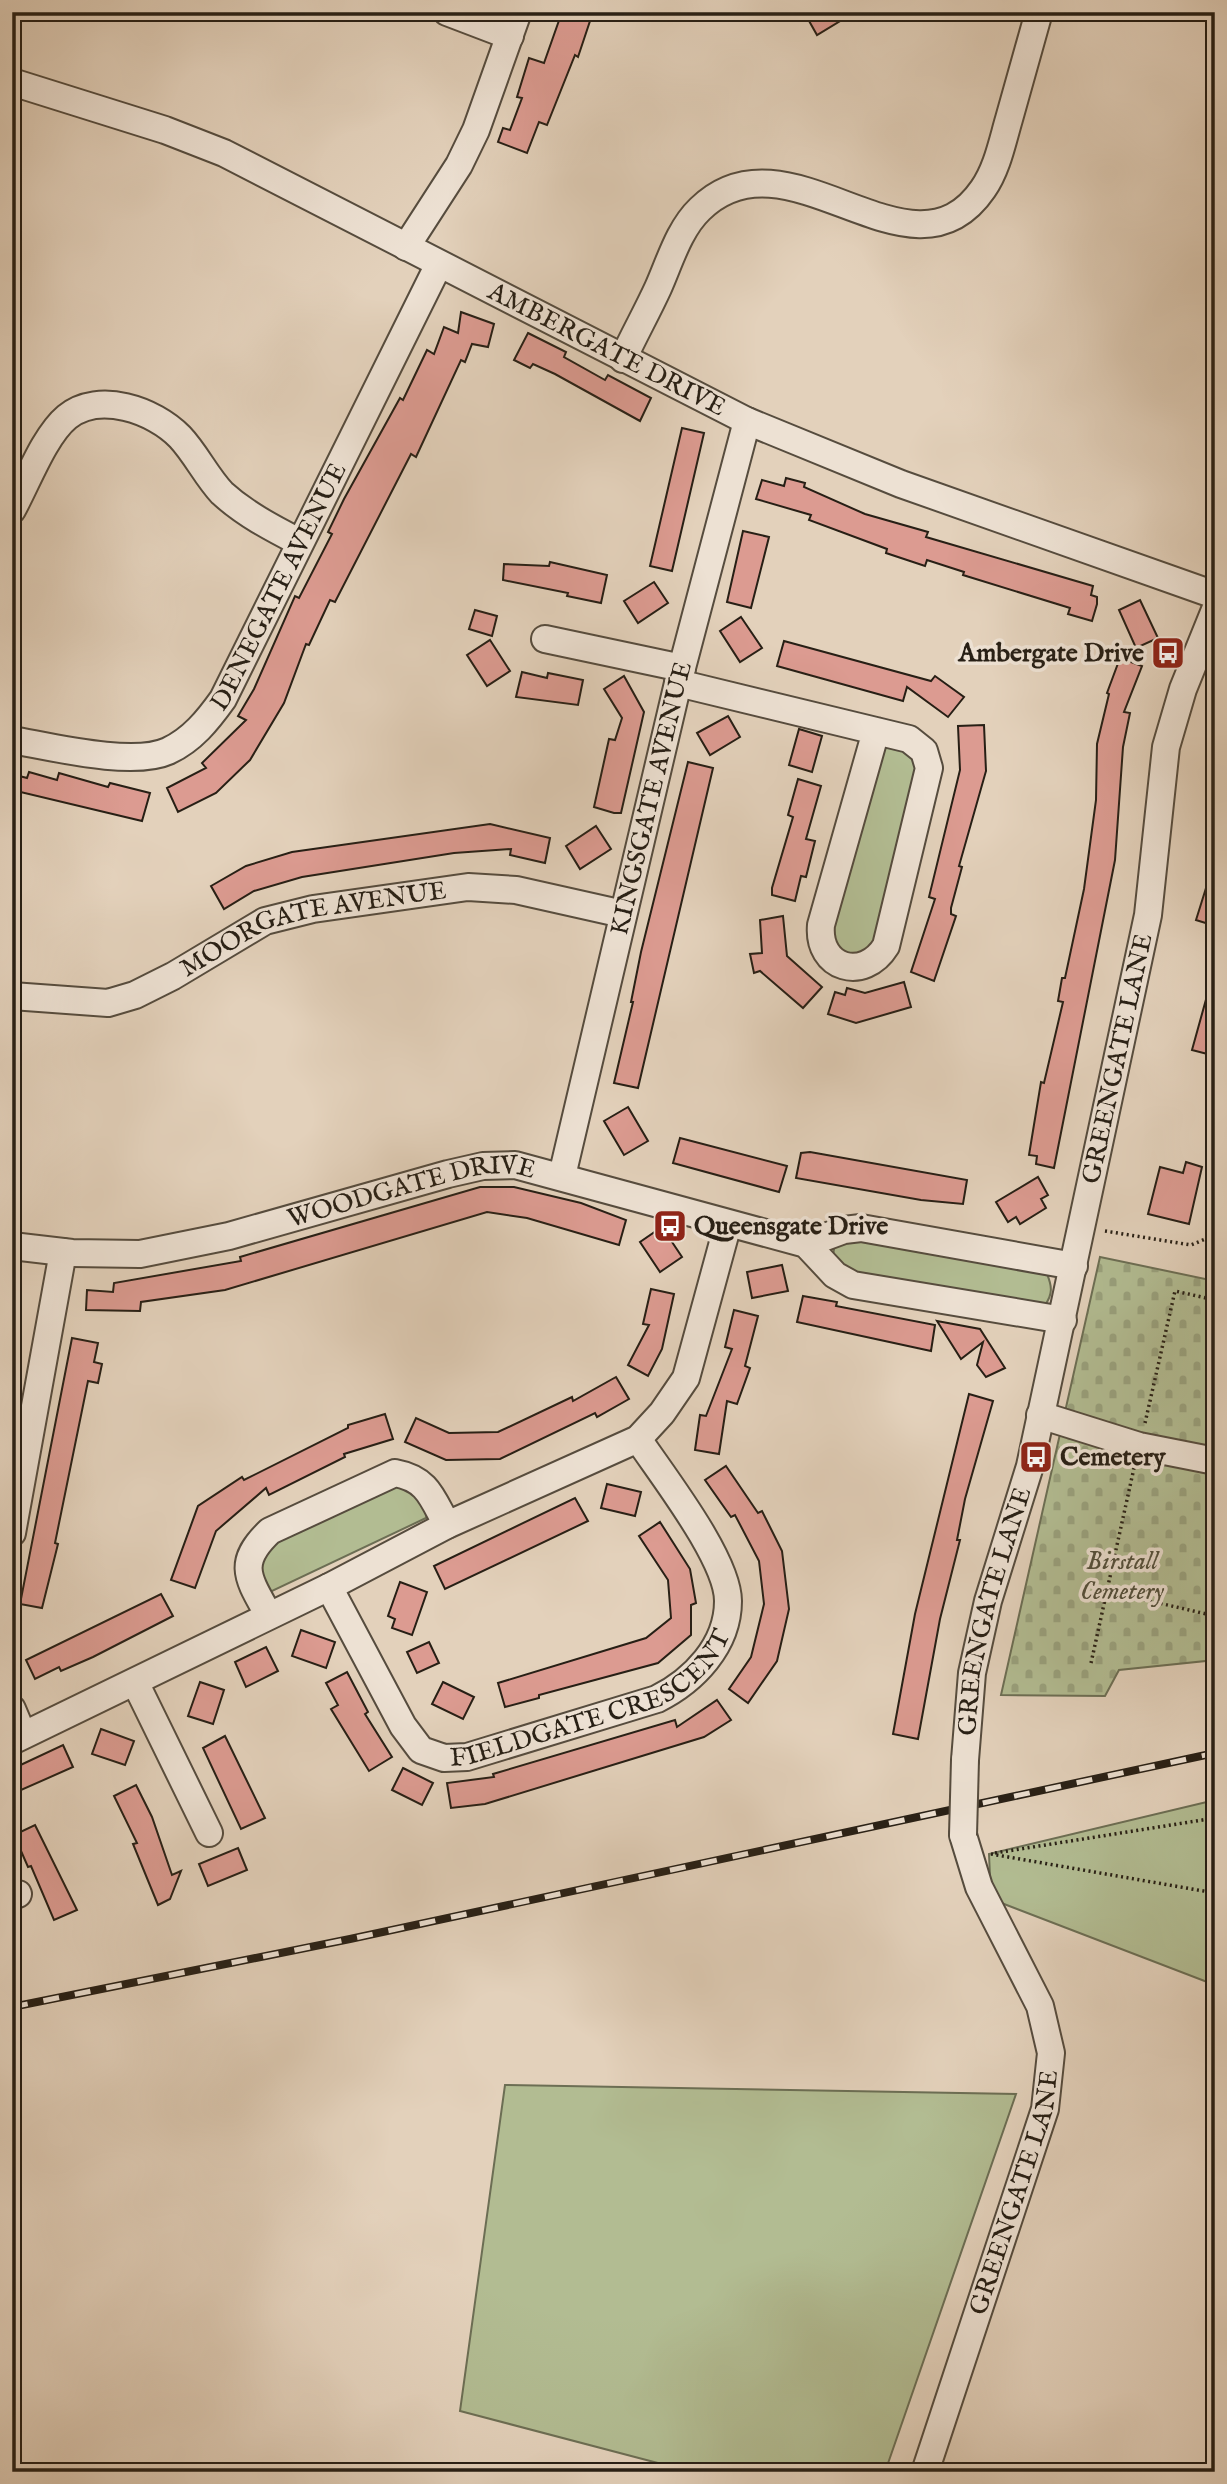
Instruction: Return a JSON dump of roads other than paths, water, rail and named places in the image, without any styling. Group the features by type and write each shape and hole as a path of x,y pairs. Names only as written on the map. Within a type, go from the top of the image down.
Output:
{"street":[{"path":"406,247 459,165 476,130 514,24 447,12"},
{"path":"623,359 686,225 716,195 749,185 774,183 800,187 903,224 926,225 950,217 968,204 982,190 996,164 1039,12"},
{"name":"AMBERGATE DRIVE","path":"12,82 165,130 224,153 747,421 901,484 1215,595"},
{"name":"DENEGATE AVENUE","path":"12,740 144,758 168,751 205,724 223,699 439,264"},
{"path":"12,510 62,422 69,416 89,408 117,405 155,419 177,434 220,491 254,519 299,542"},
{"name":"KINGSGATE AVENUE","path":"562,1176 680,675 747,421"},
{"name":"GREENGATE LANE","path":"925,2472 1045,2109 1051,2053 1040,2006 979,1887 963,1835 966,1720 974,1661 988,1601 1030,1466 1063,1320 1148,915 1166,747 1184,689 1215,610"},
{"path":"539,638 680,675 876,731 917,743 928,758 929,768 886,946 869,963 849,967 838,964 824,950 820,936 821,925 876,731"},
{"name":"MOORGATE AVENUE","path":"12,996 108,1003 135,995 173,976 265,921 313,909 468,887 516,890 623,914"},
{"name":"WOODGATE DRIVE","path":"12,1246 63,1252 140,1255 229,1236 483,1166 515,1165 806,1244"},
{"path":"12,1709 18,1738 268,1614 329,1587 447,1525 638,1439 662,1413 686,1378 728,1224"},
{"path":"1063,1320 853,1285 835,1275 806,1244 844,1230 861,1228 1074,1266"},
{"path":"13,1531 63,1252"},
{"path":"1040,1415 1139,1446 1215,1461"},
{"name":"FIELDGATE CRESCENT","path":"329,1587 403,1726 421,1750 444,1758 467,1756 657,1699 681,1687 711,1656 721,1635 728,1601 721,1570 638,1439"},
{"path":"268,1614 249,1579 247,1561 255,1545 270,1531 395,1473 411,1476 423,1483 447,1525"},
{"path":"135,1682 183,1808 209,1833"}],"railway":[{"path":"12,2007 350,1939 1215,1753"}],"place":[{"name":"Ambergate Drive","path":"1168,653"},
{"name":"Queensgate Drive","path":"670,1226"},
{"name":"Cemetery","path":"1036,1457"}],"park label":[{"name":"Birstall Cemetery","path":"1122,1576"}]}
